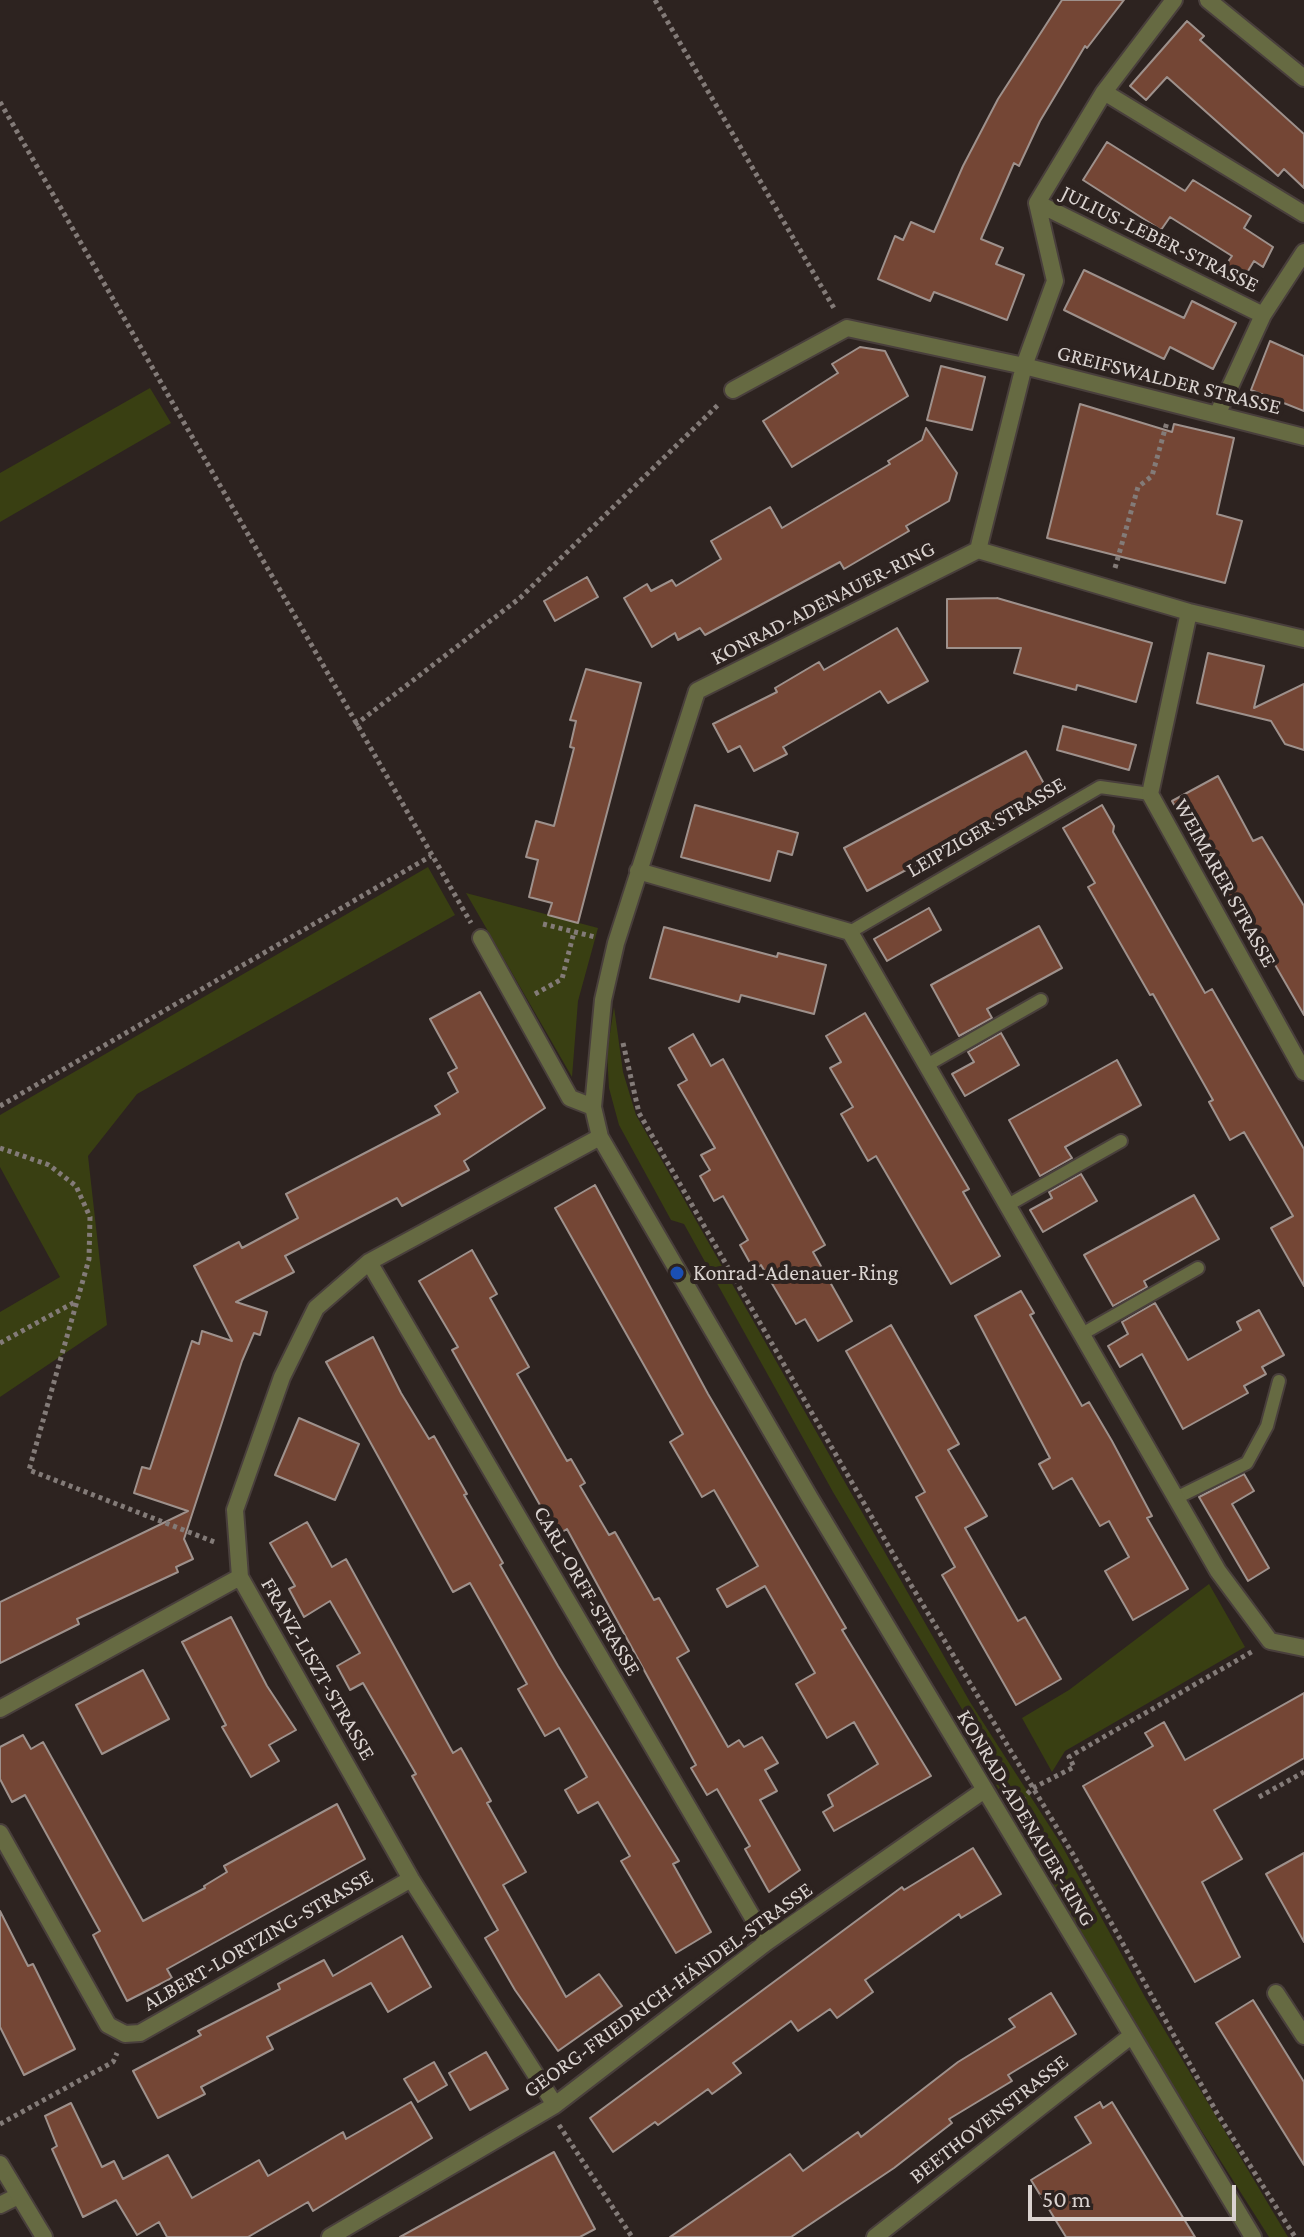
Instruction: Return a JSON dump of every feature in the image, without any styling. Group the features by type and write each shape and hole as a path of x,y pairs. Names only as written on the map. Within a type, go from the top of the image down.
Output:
{"street":[{"path":"1024,366 1055,281 1037,203 1104,92 1174,0"},
{"path":"1208,0 1304,78"},
{"path":"1104,92 1304,214"},
{"name":"JULIUS-LEBER-STRASSE","path":"1037,203 1263,315"},
{"name":"JULIUS-LEBER-STRASSE","path":"1217,415 1263,315 1304,252"},
{"name":"GREIFSWALDER STRASSE","path":"847,328 1024,366 1304,437"},
{"path":"733,390 847,328"},
{"name":"GREIFSWALDER STRASSE","path":"978,550 1024,366"},
{"path":"978,550 1189,612 1304,639"},
{"name":"KONRAD-ADENAUER-RING","path":"978,550 697,691 616,943 603,1000 593,1107 600,1137 983,1791 1253,2237"},
{"name":"WEIMARER STRASSE","path":"1189,612 1150,794 1304,1072"},
{"path":"638,871 850,932 1218,1571 1270,1641 1304,1648"},
{"path":"481,938 570,1098 593,1107"},
{"name":"FRANZ-LISZT-STRASSE","path":"555,2105 411,1879 240,1577 235,1510 282,1377 316,1308 369,1262 600,1137"},
{"name":"CARL-ORFF-STRASSE","path":"369,1262 767,1942"},
{"path":"0,1709 240,1577"},
{"name":"GEORG-FRIEDRICH-HÄNDEL-STRASSE","path":"330,2237 555,2105 767,1942 983,1791"},
{"name":"ALBERT-LORTZING-STRASSE","path":"0,1833 108,2025 125,2034 140,2033 411,1879"},
{"path":"1276,1993 1304,2036"},
{"name":"BEETHOVENSTRASSE","path":"875,2237 1131,2036"},
{"path":"0,2164 44,2237"},
{"path":"0,2205 18,2196"}],"lane":[{"name":"LEIPZIGER STRASSE","path":"850,932 1100,787 1150,794"},
{"path":"927,1065 1041,1000"},
{"path":"1008,1205 1121,1141"},
{"path":"1082,1334 1198,1268"},
{"path":"1176,1498 1247,1463 1267,1426 1279,1381"}],"path":[{"path":"655,0 847,328"},
{"path":"0,102 355,725 481,938"},
{"path":"355,725 520,598 733,390"},
{"path":"1109,588 1138,487 1152,476 1172,404"},
{"path":"0,1106 431,856"},
{"path":"543,924 616,943"},
{"path":"517,1004 562,979 574,932"},
{"path":"621,1034 639,1113 911,1585 1033,1788 1217,2113 1295,2237"},
{"path":"0,1148 49,1165 76,1186 90,1217 89,1259 29,1470 237,1551"},
{"path":"0,1343 75,1302"},
{"path":"1002,1820 1033,1788 1074,1767 1069,1757 1244,1656"},
{"path":"1259,1797 1304,1772"},
{"path":"0,2124 113,2062 125,2034"},
{"path":"555,2105 558,2125 632,2237"}],"green space":[{"path":"150,388 171,423 0,522 0,473"},
{"path":"428,867 455,915 137,1094 88,1156 107,1325 0,1397 0,1312 60,1277 0,1167 0,1115"},
{"path":"466,893 598,928 578,1001 572,1077"},
{"path":"614,1007 623,1072 636,1115 970,1702 1061,1844 1146,1999 1288,2237 1269,2237 1140,2034 974,1747 975,1731 833,1492 684,1224 671,1220 619,1125 609,1088 607,1053"},
{"path":"1209,1584 1245,1647 1065,1751 1052,1772 1022,1718 1069,1690"}],"building":[{"path":"1062,0 1124,0 1087,48 1085,46 1040,121 1019,166 1014,163 981,239 1003,248 996,264 1024,275 1007,320 934,292 930,301 878,279 895,236 903,240 911,222 934,232 963,166 998,99"},
{"path":"1187,21 1204,36 1200,40 1304,134 1304,188 1284,169 1278,176 1167,77 1146,100 1130,86"},
{"path":"1107,142 1185,191 1193,180 1251,216 1244,228 1273,247 1263,267 1254,261 1242,281 1223,269 1232,256 1170,217 1161,230 1083,180"},
{"path":"1084,270 1184,318 1192,301 1236,323 1213,369 1170,347 1164,359 1064,310"},
{"path":"1270,341 1304,356 1304,411 1251,390"},
{"path":"860,347 885,351 908,396 792,467 763,421 838,373 832,364"},
{"path":"941,366 985,377 972,430 927,420"},
{"path":"1080,404 1172,432 1174,424 1234,438 1217,514 1242,521 1225,583 1047,538"},
{"path":"926,428 957,473 949,501 906,526 909,531 844,569 840,562 705,635 700,628 678,640 675,633 652,647 624,598 647,584 651,591 672,580 676,586 721,559 711,541 770,507 782,528 890,464 888,461 922,440"},
{"path":"587,577 598,597 555,621 544,601"},
{"path":"997,598 1152,643 1136,702 1077,685 1076,690 1014,673 1021,648 947,648 947,599"},
{"path":"897,628 928,681 888,703 880,691 783,747 787,754 754,771 740,746 728,752 713,724 777,692 775,688 819,662 824,670"},
{"path":"1208,653 1264,666 1254,708 1304,684 1304,750 1285,744 1271,721 1197,703"},
{"path":"586,669 641,683 578,923 548,915 552,903 529,897 538,860 526,857 536,821 554,826 574,748 570,747 576,721 570,720"},
{"path":"1063,726 1136,745 1129,770 1057,750"},
{"path":"1026,751 1049,793 867,891 844,848"},
{"path":"1218,776 1253,841 1262,837 1304,906 1304,1015 1241,906 1234,910 1172,801"},
{"path":"695,805 798,833 792,855 778,851 770,881 681,857"},
{"path":"1102,805 1114,826 1113,832 1205,993 1212,989 1304,1149 1304,1286 1271,1228 1293,1216 1244,1132 1230,1140 1209,1102 1213,1100 1088,887 1095,883 1063,828"},
{"path":"929,908 941,930 887,961 874,939"},
{"path":"1039,926 1062,968 987,1009 992,1018 959,1036 931,985"},
{"path":"664,927 777,957 778,953 826,965 814,1014 741,995 739,1002 650,978"},
{"path":"480,992 545,1108 464,1161 469,1170 402,1206 397,1198 285,1256 294,1272 236,1302 267,1312 260,1335 254,1333 242,1361 184,1539 193,1559 176,1567 178,1572 77,1619 79,1624 0,1663 0,1602 188,1511 134,1493 142,1467 150,1469 192,1341 199,1344 202,1331 232,1341 194,1266 239,1242 242,1248 298,1218 286,1194 440,1114 435,1106 458,1092 448,1073 457,1068 430,1019"},
{"path":"865,1013 969,1189 963,1192 1000,1256 951,1284 876,1156 868,1161 841,1114 853,1107 830,1068 841,1062 826,1036"},
{"path":"1001,1033 1019,1065 965,1096 952,1074 974,1062 968,1052"},
{"path":"693,1034 711,1066 723,1059 825,1245 813,1252 852,1321 818,1341 805,1319 796,1324 761,1265 754,1270 740,1245 748,1240 723,1196 714,1201 700,1176 710,1170 701,1155 715,1148 678,1085 687,1080 669,1048"},
{"path":"1117,1060 1141,1105 1065,1147 1072,1158 1040,1176 1009,1120"},
{"path":"1081,1174 1097,1201 1043,1232 1030,1210 1052,1198 1049,1192"},
{"path":"595,1185 708,1394 846,1628 842,1630 931,1776 834,1831 823,1812 833,1806 828,1795 878,1764 854,1722 827,1738 796,1684 815,1673 765,1586 727,1607 717,1589 758,1566 714,1490 702,1497 670,1442 683,1434 555,1208"},
{"path":"1194,1195 1219,1239 1144,1281 1147,1287 1113,1306 1084,1255"},
{"path":"472,1250 497,1294 490,1298 529,1367 517,1374 567,1461 571,1459 585,1483 580,1486 609,1535 615,1532 654,1600 659,1598 689,1651 677,1658 728,1747 739,1740 744,1747 762,1737 778,1763 765,1770 777,1791 760,1800 800,1870 769,1892 745,1849 750,1846 717,1789 707,1795 691,1768 696,1765 567,1529 557,1535 452,1350 458,1347 419,1281"},
{"path":"1021,1291 1034,1313 1030,1315 1082,1406 1089,1402 1112,1441 1152,1516 1147,1518 1188,1589 1133,1620 1105,1571 1129,1557 1109,1521 1100,1526 1072,1478 1053,1489 1039,1464 1050,1458 975,1316"},
{"path":"1155,1303 1188,1360 1241,1330 1237,1322 1259,1310 1284,1355 1262,1367 1266,1374 1244,1386 1248,1393 1183,1429 1142,1354 1120,1367 1108,1346 1128,1334 1122,1322"},
{"path":"891,1325 959,1444 948,1450 987,1516 965,1528 1018,1621 1025,1617 1061,1679 1016,1705 942,1575 955,1567 916,1497 925,1492 846,1351"},
{"path":"373,1337 401,1393 429,1439 434,1436 467,1494 464,1495 503,1563 500,1565 558,1666 679,1861 673,1864 711,1932 676,1953 621,1861 630,1856 598,1802 578,1813 565,1790 587,1777 559,1728 545,1736 518,1689 527,1684 470,1583 453,1592 326,1362"},
{"path":"299,1418 359,1444 335,1500 275,1475"},
{"path":"1244,1474 1254,1491 1232,1504 1269,1568 1248,1581 1199,1497"},
{"path":"307,1522 332,1567 346,1559 453,1753 461,1748 491,1801 487,1803 526,1872 503,1885 566,1997 599,1974 622,2006 558,2051 515,1990 485,1938 498,1930 412,1776 416,1774 363,1683 350,1690 337,1666 360,1653 330,1601 304,1617 289,1589 295,1586 270,1543"},
{"path":"231,1617 267,1686 296,1730 269,1745 279,1761 251,1777 222,1727 226,1725 182,1642"},
{"path":"143,1670 169,1719 102,1754 76,1705"},
{"path":"1304,1693 1304,1758 1214,1810 1242,1859 1202,1882 1240,1957 1195,1982 1083,1786 1153,1746 1145,1733 1164,1722 1185,1760"},
{"path":"23,1735 31,1749 43,1742 143,1921 205,1888 227,1872 224,1866 337,1804 365,1859 167,1969 172,1978 127,2001 93,1935 100,1931 25,1795 12,1802 0,1779 0,1747"},
{"path":"973,1848 1001,1894 961,1918 959,1914 865,1980 873,1992 837,2018 830,2009 798,2031 791,2021 733,2063 741,2073 712,2094 708,2089 613,2152 590,2118 902,1887 904,1890"},
{"path":"1304,1853 1304,1942 1266,1874"},
{"path":"0,1911 28,1966 33,1964 75,2049 24,2075 0,2027"},
{"path":"402,1936 431,1987 388,2012 371,1983 267,2037 273,2049 201,2087 205,2094 158,2118 133,2071 201,2035 198,2031 280,1989 278,1984 324,1960 333,1976"},
{"path":"1051,1993 1076,2034 1008,2075 1012,2081 949,2119 952,2123 894,2168 791,2237 670,2237 790,2154 803,2171 858,2132 861,2137 958,2062 1015,2027 1009,2019"},
{"path":"1253,2000 1304,2082 1304,2165 1216,2023"},
{"path":"486,2052 508,2089 470,2110 449,2073"},
{"path":"434,2062 447,2085 418,2102 404,2079"},
{"path":"411,2102 432,2138 313,2211 308,2202 248,2237 167,2237 159,2222 137,2235 116,2200 83,2217 52,2149 57,2146 45,2116 71,2103 102,2167 114,2161 123,2179 168,2155 192,2198 259,2160 268,2176 343,2132 346,2139"},
{"path":"1100,2102 1103,2108 1112,2102 1195,2237 1066,2237 1031,2180 1091,2143 1075,2117"},
{"path":"554,2152 595,2229 580,2237 400,2237"}],"place":[{"name":"Konrad-Adenauer-Ring","path":"677,1273"}]}
